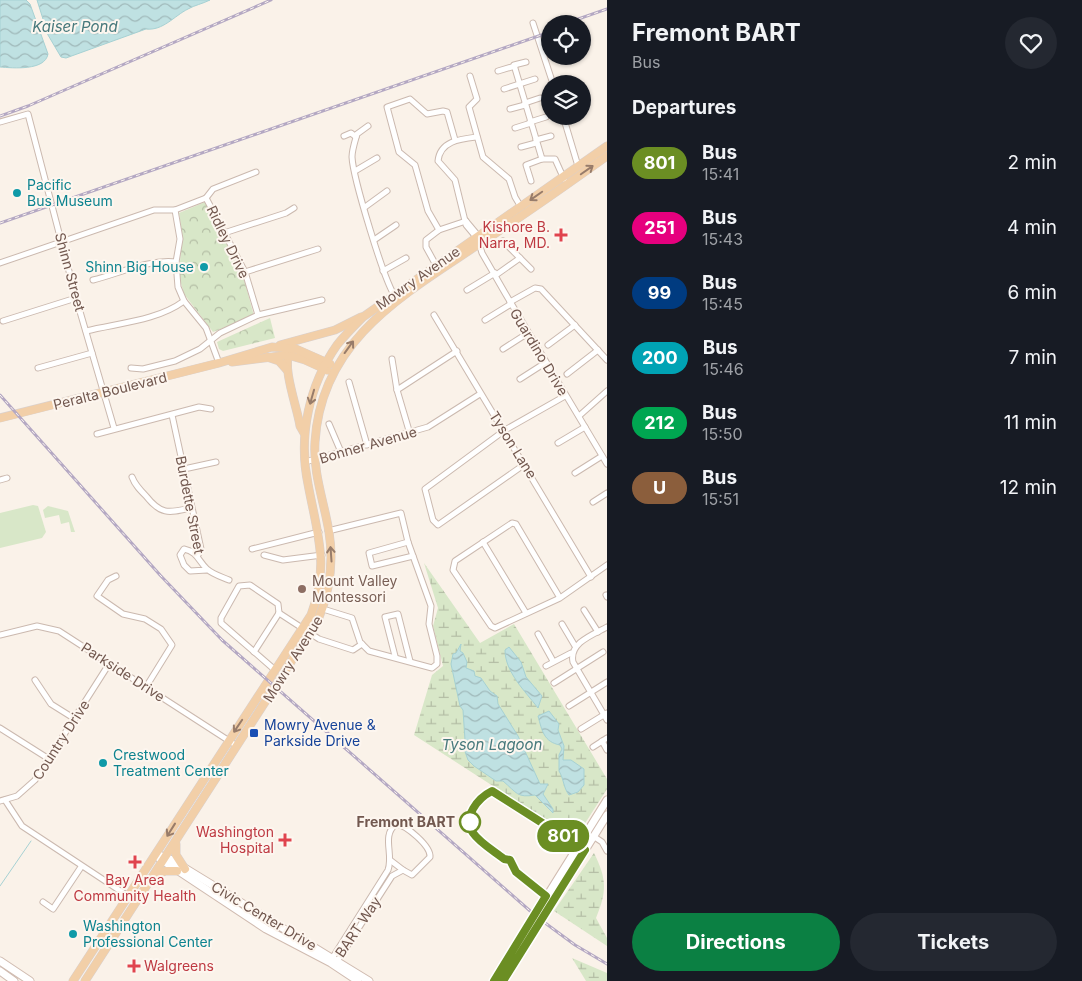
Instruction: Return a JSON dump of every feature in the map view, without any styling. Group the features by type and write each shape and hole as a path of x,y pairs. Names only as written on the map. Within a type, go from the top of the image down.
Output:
{"main road":[{"name":"Mowry Avenue","path":"86,981 311,634 323,609 332,569 328,531 316,478 314,460 318,418 335,370 351,344 396,298 565,181 578,166 607,146"},
{"name":"Mowry Avenue","path":"478,241 521,207 607,156"},
{"name":"Mowry Avenue","path":"73,981 311,615 320,588 322,555 305,462 305,433 313,394 325,366 342,339 363,317 375,308 396,298"},
{"path":"272,347 335,330 363,317"},
{"name":"Peralta Boulevard","path":"0,418 219,363 272,347 296,349 325,366"},
{"path":"288,355 296,349"},
{"name":"Mowry Avenue","path":"288,355 287,370 300,426 305,433"},
{"name":"Peralta Boulevard","path":"219,363 263,356 288,355 335,370"},
{"path":"263,356 278,361 287,370"},
{"path":"494,981 607,800"},
{"path":"503,981 607,815"},
{"path":"153,877 165,871 181,870 176,855 177,840"},
{"name":"Civic Center Drive","path":"156,854 370,981"},
{"name":"Civic Center Drive","path":"334,960 358,981"},
{"path":"0,961 30,981"},
{"path":"0,971 14,981"}],"street":[{"path":"533,24 550,75"},
{"path":"498,71 526,62"},
{"path":"514,66 542,159"},
{"path":"470,76 477,99 469,107 483,157 509,179 515,197 521,207"},
{"path":"504,89 535,79"},
{"path":"510,109 540,98"},
{"path":"439,230 428,211 415,165 399,152 387,107 410,99 427,114 447,112 455,140 476,137"},
{"name":"Shinn Street","path":"0,122 28,114 76,298 114,428"},
{"path":"515,128 541,119"},
{"path":"566,125 578,166"},
{"path":"368,126 363,128 356,137 352,157 383,271 396,298"},
{"path":"344,136 351,134 356,137"},
{"path":"520,147 551,136"},
{"name":"Guardino Drive","path":"455,140 442,151 438,161 455,180 466,225 478,241 510,303 607,464"},
{"path":"355,171 377,158"},
{"path":"531,181 526,165 542,159 555,159 565,181"},
{"path":"0,263 154,210 175,210 206,198 212,189 256,172"},
{"path":"365,207 387,191"},
{"name":"Ridley Drive","path":"206,198 245,272 258,315"},
{"path":"224,233 294,208"},
{"path":"175,210 180,239 176,262 178,287 184,301 200,319 212,339 219,363"},
{"path":"437,268 426,247 426,240 439,230 466,221"},
{"path":"374,240 396,225"},
{"path":"504,241 531,269"},
{"path":"245,272 318,248"},
{"path":"383,271 406,258"},
{"path":"467,290 520,258"},
{"path":"93,280 123,273 152,262 176,262"},
{"path":"485,320 534,288 541,289 607,360"},
{"path":"3,322 76,298"},
{"name":"Peralta Boulevard","path":"131,368 143,369 175,361 200,349 212,339 258,315 322,300"},
{"path":"86,331 158,315 173,309 184,301"},
{"name":"Tyson Lane","path":"434,314 480,394 505,430 591,577"},
{"path":"548,345 575,325"},
{"path":"503,349 528,333"},
{"path":"567,374 598,350"},
{"path":"398,390 457,351"},
{"path":"38,368 92,353"},
{"path":"392,359 410,434"},
{"path":"520,379 546,363"},
{"path":"349,382 367,445"},
{"path":"579,416 607,391"},
{"name":"Bonner Avenue","path":"305,462 410,434 428,427 480,394"},
{"path":"525,464 438,525 433,520 425,489 505,430 565,396"},
{"path":"97,434 199,407 211,409"},
{"name":"Burdette Street","path":"172,414 201,549 198,555 208,570 229,580"},
{"path":"329,424 341,452"},
{"path":"558,443 585,427"},
{"path":"576,473 602,456"},
{"path":"184,469 216,462"},
{"path":"132,477 135,484 156,508 172,512 191,508"},
{"path":"0,480 7,478"},
{"path":"593,502 607,493"},
{"path":"323,609 352,618 361,643 369,651 395,656 432,668 437,664 437,656 429,624 431,606 408,542 401,513 328,531"},
{"path":"560,598 516,524 508,524 455,561 453,570 491,626 496,628 507,625 526,613 560,598 607,565"},
{"path":"252,549 319,532"},
{"path":"408,542 369,553 372,566 413,556"},
{"path":"483,542 526,613"},
{"path":"198,555 192,550 184,549 180,555 184,566 190,570 208,570"},
{"path":"264,555 283,560 322,555"},
{"path":"116,576 108,580 97,596 123,614 145,619 161,629 172,645 146,687"},
{"path":"275,670 221,623 221,618 239,586 250,585 278,604 280,613 319,639 352,649 361,643"},
{"path":"584,610 598,632"},
{"path":"254,652 280,613"},
{"path":"395,656 385,618 398,614 410,661"},
{"path":"562,624 575,646"},
{"name":"Parkside Drive","path":"0,634 29,627 47,627 65,635 237,746"},
{"path":"546,666 554,660 571,654 575,646 607,627"},
{"path":"538,634 554,660"},
{"path":"554,684 603,652"},
{"path":"571,654 577,669 606,716 581,729"},
{"name":"Country Drive","path":"2,801 28,789 109,664"},
{"path":"35,680 52,704 75,719"},
{"path":"569,706 607,682"},
{"path":"0,728 49,759"},
{"path":"593,747 605,740 607,750"},
{"path":"2,801 22,826 81,867 128,896"},
{"name":"BART Way","path":"399,824 427,847 431,854 412,875 403,870 392,876 334,960 387,872 390,860 389,832 393,826 399,824"},
{"path":"593,836 602,842 607,851"},
{"path":"390,860 403,870"},
{"path":"43,902 53,909 81,867"}],"green space":[{"path":"205,202 243,275 254,316 213,332 184,294 179,276 182,233 179,213"},
{"path":"270,318 275,338 223,351 219,349 217,342"},
{"path":"33,505 38,506 46,532 42,538 0,548 0,513"},
{"path":"48,506 68,511 75,532 71,532 69,522 61,524 59,515 45,518 43,510"},
{"path":"424,563 480,643 514,624 607,779 607,789 575,839 414,735 432,675 443,666 433,626 438,608"},
{"path":"594,853 601,870 604,886 602,901 596,918 607,938 607,946 554,911"},
{"path":"572,958 607,973 607,981 586,981"}],"water":[{"path":"0,0 26,0 30,4 48,54 41,63 28,67 0,67"},
{"name":"Kaiser Pond","path":"37,0 210,0 188,9 158,28 146,29 66,58 61,57 48,35"},
{"name":"Tyson Lagoon","path":"461,644 460,651 467,662 466,668 474,671 475,676 481,678 490,691 497,696 498,704 518,736 540,784 548,784 543,794 553,809 553,813 535,795 524,796 518,794 503,781 496,781 468,760 462,743 465,740 463,710 460,706 451,664 453,654 456,653"},
{"path":"509,647 521,662 526,677 542,696 538,708 508,666 505,650"},
{"path":"549,711 559,724 558,730 564,746 563,760 571,760 584,769 584,785 578,792 569,795 559,771 559,755 562,749 560,745 550,741 544,735 538,716"}],"waterway":[{"path":"0,886 31,841"}],"railway":[{"path":"0,116 28,106 271,0"},
{"path":"590,15 607,9"},
{"path":"0,223 541,35"},
{"path":"0,395 160,575 222,640 537,917 575,945 607,964"}],"bus line":[{"name":"801","path":"494,981 546,896 516,872 510,860 504,859 472,832 470,815 472,810 492,791 585,850 503,981"}],"place":[{"name":"Pacific Bus Museum","path":"17,193"},
{"name":"Kishore B. Narra, MD.","path":"561,235"},
{"name":"Shinn Big House","path":"204,267"},
{"name":"Mount Valley Montessori","path":"302,589"},
{"name":"Mowry Avenue & Parkside Drive","path":"254,733"},
{"name":"Crestwood Treatment Center","path":"103,763"},
{"name":"Fremont BART","path":"470,822"},
{"name":"Washington Hospital","path":"285,840"},
{"name":"Bay Area Community Health","path":"135,862"},
{"name":"Washington Professional Center","path":"73,934"},
{"name":"Walgreens","path":"134,966"}]}
